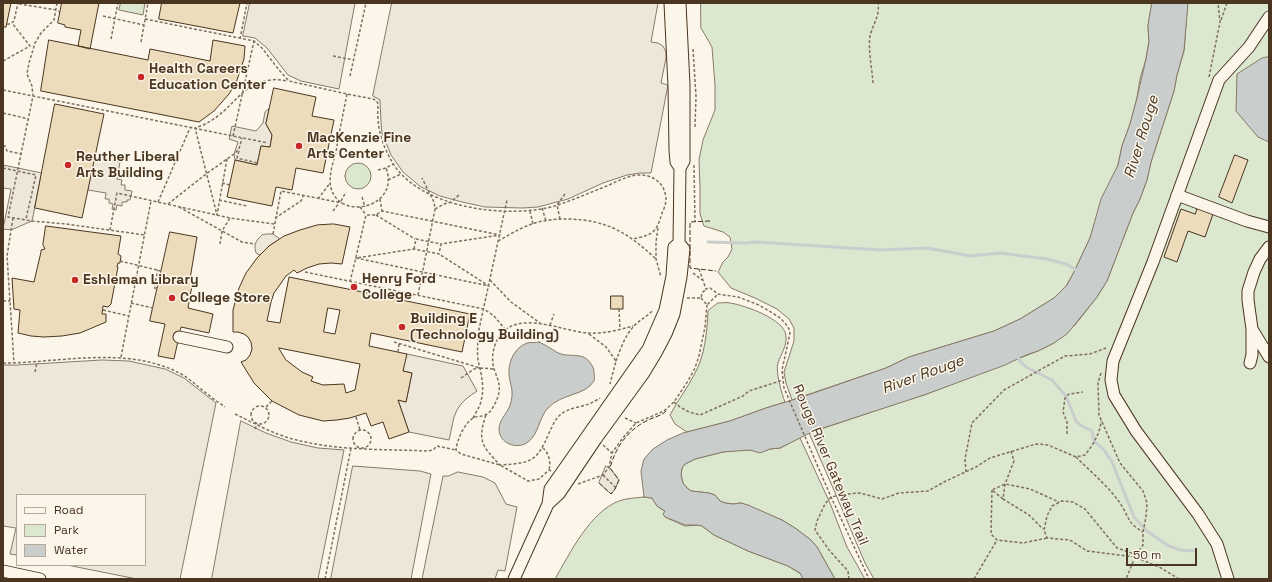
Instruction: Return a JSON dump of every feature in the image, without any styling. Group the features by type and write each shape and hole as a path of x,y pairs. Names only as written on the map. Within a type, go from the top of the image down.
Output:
{"lane":[{"path":"670,3 675,150 676,162 680,168"},
{"path":"548,504 559,494 656,353 674,314 681,277 684,249 679,243 680,168 684,161 684,85 680,3"},
{"path":"1228,579 1217,544 1198,514 1136,431 1114,396 1111,380 1113,361 1153,262 1220,80 1249,47 1269,17"},
{"path":"1177,195 1269,227"},
{"path":"514,579 548,504 550,490 648,349 665,310 672,276 674,247 679,243"},
{"path":"1250,363 1252,355 1252,329 1248,291 1254,272 1269,247"},
{"path":"1252,329 1269,357"},
{"path":"178,337 227,347"},
{"path":"3,572 40,579"}],"path":[{"path":"14,3 60,12"},
{"path":"12,23 14,21 18,3"},
{"path":"57,3 54,20 41,33 34,47 29,63 27,74 32,86 33,96 8,216 26,220 145,235"},
{"path":"111,39 118,3"},
{"path":"141,42 148,3"},
{"path":"240,38 247,3"},
{"path":"350,76 366,3"},
{"path":"873,83 870,37 877,19 878,3"},
{"path":"1220,22 1227,3"},
{"path":"103,16 144,25"},
{"path":"145,19 254,41 262,48 289,81"},
{"path":"7,24 12,23"},
{"path":"12,23 30,46 34,47"},
{"path":"233,136 254,41"},
{"path":"3,61 30,46"},
{"path":"332,56 354,60"},
{"path":"195,128 207,124 220,115 243,92 257,84 271,80 289,81 377,101 379,129 384,146 393,164 401,174 420,189 431,195 451,202 504,212 530,211 557,205 625,178 637,175 656,178 666,195 666,203 658,228 656,242 656,259 662,283"},
{"path":"3,90 268,143"},
{"path":"340,202 334,195 330,183 347,94"},
{"path":"3,113 29,119"},
{"path":"158,202 190,128"},
{"path":"195,128 216,215"},
{"path":"242,138 237,158 257,163"},
{"path":"3,146 5,146 7,151 22,154"},
{"path":"168,204 239,149"},
{"path":"216,215 227,159"},
{"path":"378,170 393,164"},
{"path":"3,168 36,175 26,220"},
{"path":"273,234 281,191 340,202 351,207 365,206 376,202 385,192 388,180 386,168"},
{"path":"388,180 401,174"},
{"path":"418,296 435,209 431,195 422,178"},
{"path":"222,183 230,184"},
{"path":"318,199 330,183"},
{"path":"332,211 346,192"},
{"path":"110,230 117,193 230,218 274,224"},
{"path":"435,209 451,202 460,194"},
{"path":"560,219 557,205 565,194"},
{"path":"276,218 301,201 303,196"},
{"path":"362,197 365,206"},
{"path":"694,198 695,221"},
{"path":"380,199 382,211"},
{"path":"219,200 247,206"},
{"path":"456,450 457,440 473,418 482,400 478,334 507,200"},
{"path":"121,357 151,201"},
{"path":"178,206 242,242 255,244"},
{"path":"350,282 366,215 360,207"},
{"path":"542,208 546,221"},
{"path":"376,215 382,211 500,235"},
{"path":"530,211 533,224"},
{"path":"366,215 376,215 416,239 441,244 500,235"},
{"path":"13,218 7,256 14,363"},
{"path":"220,244 222,231 230,218"},
{"path":"498,241 533,224 560,219 586,220 611,226 633,239 656,259"},
{"path":"633,239 652,233 658,228"},
{"path":"414,249 416,239"},
{"path":"439,254 441,244"},
{"path":"356,258 414,249 439,254 489,286"},
{"path":"356,258 489,286"},
{"path":"120,261 161,270"},
{"path":"699,269 706,289 702,293 701,298"},
{"path":"157,288 154,288 158,270"},
{"path":"305,272 484,309 494,316 505,330"},
{"path":"490,280 511,302 541,323"},
{"name":"Rouge River Gateway Trail","path":"706,289 713,290 718,294 738,297 759,305 779,317 785,323 790,333 782,364 784,388 831,497 869,579"},
{"path":"706,304 718,294"},
{"path":"575,484 603,475 608,467 612,453 636,423 664,411 674,402 688,381 699,356 705,326 706,304 701,298 682,297"},
{"path":"3,301 10,301"},
{"path":"131,303 153,308"},
{"path":"500,465 485,448 481,438 486,415 494,406 500,392 498,377 494,369 492,356 495,345 505,330 520,324 531,322 541,323 562,329 588,333 602,333 633,326 647,316 656,306"},
{"path":"619,309 620,330"},
{"path":"103,310 129,316"},
{"path":"550,326 554,314"},
{"path":"610,386 616,361 623,343 633,326"},
{"path":"466,332 478,334"},
{"path":"588,333 606,347 616,361"},
{"path":"394,342 480,368 494,369"},
{"path":"398,352 399,344"},
{"path":"966,472 965,459 972,423 1004,390 1065,356 1090,354 1109,347"},
{"path":"3,363 121,357 157,364 182,374 225,407"},
{"path":"35,372 37,362"},
{"path":"461,378 474,369 480,368"},
{"path":"674,402 689,412 700,415 743,396 756,388 783,380"},
{"path":"1067,434 1067,422 1063,412 1065,398 1069,394 1083,392"},
{"path":"500,465 517,464 529,461 543,448 554,422 560,414 601,398"},
{"path":"266,408 272,401"},
{"path":"260,406 266,408 269,413 269,419 266,423 257,424 252,420 251,414 254,408 260,406"},
{"path":"616,412 622,417 636,423"},
{"path":"235,414 274,433 317,445 427,451 433,450 436,446 456,450 461,454 500,465 528,481 539,479 549,470 548,455 543,448"},
{"path":"473,418 486,415"},
{"path":"356,416 360,430"},
{"path":"1076,457 1085,455 1096,440 1101,419"},
{"path":"255,430 257,424"},
{"path":"366,430 371,435 370,444 364,448 361,448 356,446 352,441 355,432 366,430"},
{"path":"849,579 848,571 829,550 815,530 817,521 825,504 831,497 860,493 882,499 899,493 928,491 976,467 990,458 1036,444 1048,445 1076,457 1120,503 1129,522 1143,532"},
{"path":"325,579 351,448"},
{"path":"1003,499 1005,484 1014,461 1012,451"},
{"path":"549,470 553,472"},
{"path":"603,475 615,487"},
{"path":"992,490 1005,484 1030,489 1060,502"},
{"path":"992,490 1003,499 1029,515 1044,530 1047,538"},
{"path":"992,490 991,534 997,540 1023,543 1047,538 1070,540 1087,551 1135,557 1161,568 1179,579"},
{"path":"1044,530 1047,516 1052,506 1062,501 1073,502 1084,509 1117,548 1137,555"},
{"path":"1126,579 1135,557 1143,545 1143,532 1146,517"},
{"path":"974,579 997,540"}],"green space":[{"path":"121,3 145,3 143,15 119,10"},
{"path":"701,3 1152,3 1148,26 1149,41 1146,59 1140,79 1137,98 1122,146 1118,165 1096,219 1090,238 1066,286 1054,298 1020,319 994,331 909,357 886,368 792,400 784,372 794,341 794,328 789,319 777,309 731,288 718,272 732,249 730,237 723,232 704,226 700,214 699,160 703,140 715,110 712,47 701,28"},
{"path":"1188,3 1269,3 1269,579 874,579 865,563 809,433 924,395 1038,351 1054,343 1075,325 1097,297 1107,281 1147,180 1151,162 1174,91 1184,51"},
{"path":"358,163 367,167 371,176 367,185 358,189 349,185 345,176 349,167"},
{"path":"718,303 730,303 754,310 772,319 784,330 786,343 777,366 777,371 785,402 730,421 687,432 675,424 670,415 698,368 705,344 708,311"},
{"path":"800,438 830,503 847,547 865,579 835,579 817,547 811,540 795,528 782,520 741,503 725,503 720,501 715,495 691,491 683,483 681,475 682,468 685,464 695,459 737,450 760,452 780,448"},
{"path":"644,497 652,498 657,506 666,512 665,517 685,526 702,526 714,535 748,551 788,566 801,574 803,579 555,579 582,534 599,514 609,506 619,501"}],"shaded area":[{"path":"250,3 355,3 339,89 301,81 288,75 267,48 255,38 243,36"},
{"path":"392,3 658,3 651,42 658,43 663,46 666,52 661,83 668,85 651,173 627,175 603,183 568,199 538,207 523,208 485,207 440,196 421,187 403,172 391,155 382,133 380,100 373,96"},
{"path":"269,109 266,124 272,135 270,147 261,146 257,165 235,160 234,154 238,142 229,139 232,126 256,131 263,123 265,112"},
{"path":"95,157 120,162 117,179 122,180 121,185 125,185 125,190 132,191 130,200 127,200 127,202 122,202 122,206 117,205 116,210 112,209 113,204 109,203 109,199 105,199 106,193 88,190"},
{"path":"3,165 42,173 32,221 11,230 3,229 11,189 3,188"},
{"path":"273,234 280,239 269,246 260,255 256,253 255,244 262,235"},
{"path":"407,354 463,366 477,391 467,398 457,410 449,440 409,432 398,400 406,402 412,373 403,371"},
{"path":"102,360 129,361 165,369 184,378 216,403 180,579 137,579 72,566 146,566 146,494 16,494 16,528 3,526 3,365"},
{"path":"241,421 266,433 291,442 318,448 344,450 318,579 212,579"},
{"path":"353,466 420,471 431,474 411,579 331,579"},
{"path":"606,466 610,468 619,480 611,494 599,483"},
{"path":"458,472 483,477 495,483 506,504 517,507 505,571 498,570 495,579 422,579 443,476 448,476"},
{"path":"16,528 16,555 10,554"}],"water":[{"name":"River Rouge","path":"1152,3 1188,3 1184,50 1174,91 1151,162 1147,180 1107,281 1097,297 1067,334 1038,351 1005,365 924,395 814,431 780,448 770,449 760,453 750,450 723,452 695,459 685,464 682,468 681,475 683,483 691,491 715,495 720,501 725,503 741,503 748,505 782,520 795,528 811,540 817,547 835,579 803,579 800,573 788,566 748,551 714,535 702,526 685,525 665,517 663,514 665,511 657,506 652,498 644,497 641,471 644,459 653,449 667,440 683,433 730,421 802,397 886,368 909,357 994,331 1020,319 1054,298 1067,285 1074,272 1090,238 1101,199 1118,165 1122,146 1137,98 1146,59 1149,42 1148,26"},
{"path":"1269,57 1269,142 1258,137 1236,111 1237,74 1262,58"},
{"path":"539,342 560,354 581,356 588,360 594,371 594,381 585,389 554,403 548,408 532,439 528,442 519,445 510,444 502,438 499,425 510,406 512,398 509,375 511,360 515,352 522,345"}],"building":[{"path":"3,3 11,3 6,27 3,27"},
{"path":"62,3 99,3 90,49 78,46 81,30 65,27 65,25 58,23"},
{"path":"162,3 240,3 233,33 159,19"},
{"name":"Health Careers Education Center","path":"49,40 148,60 150,49 210,61 213,40 245,46 244,59 236,83 229,94 214,111 199,122 41,91"},
{"name":"MacKenzie Fine Arts Center","path":"274,88 316,97 312,116 334,120 323,173 296,168 292,190 276,187 272,206 227,197 235,160 257,165 261,146 270,147 272,135 266,124"},
{"name":"Reuther Liberal Arts Building","path":"55,104 104,114 82,218 35,208"},
{"path":"1235,155 1248,160 1232,203 1219,197"},
{"path":"1198,206 1214,211 1205,237 1188,231 1177,262 1164,257 1181,209 1195,214"},
{"name":"Building E (Technology Building)","path":"334,224 350,227 342,264 319,264 297,273 294,270 286,276 274,293 267,321 280,323 289,277 470,314 462,352 371,333 369,346 407,354 403,371 412,373 406,402 398,400 409,432 389,439 383,422 371,426 366,413 350,418 323,421 299,415 272,401 254,383 241,362 246,360 250,355 252,349 251,342 244,334 233,332 233,310 239,288 246,273 257,258 269,246 284,236 317,225","holes":["328,308 340,310 335,334 324,332","279,348 360,364 355,390 346,393 344,384 323,385 311,381 313,377 302,372 286,360"]},
{"name":"Eshleman Library","path":"46,226 121,236 118,254 121,256 120,263 118,263 117,267 111,304 108,307 103,306 102,314 106,314 106,322 80,333 62,336 44,337 18,333 20,310 14,309 12,278 34,282 41,250 45,249 43,245"},
{"name":"College Store","path":"170,232 197,237 190,279 193,280 188,308 213,314 209,333 181,327 174,359 158,356 165,324 150,321"},
{"path":"611,296 623,296 623,309 611,309"}],"waterway":[{"path":"708,242 756,242 881,250 927,248 971,256 1000,253 1047,259 1066,264 1078,271"},
{"path":"1017,355 1019,360 1026,367 1052,380 1066,396 1076,421 1080,425 1092,431 1094,441 1104,450 1112,462 1134,517 1147,531 1167,545 1180,550 1195,551"}],"fence":[{"path":"710,221 690,222 690,268 716,271"},
{"path":"599,483 611,494 619,480 610,468 619,446 634,429 648,420 663,414 667,410"}],"place":[{"name":"Health Careers Education Center","path":"141,77"},
{"name":"MacKenzie Fine Arts Center","path":"299,146"},
{"name":"Reuther Liberal Arts Building","path":"68,165"},
{"name":"Eshleman Library","path":"75,280"},
{"name":"Henry Ford College","path":"354,287"},
{"name":"College Store","path":"172,298"},
{"name":"Building E (Technology Building)","path":"402,327"}]}
